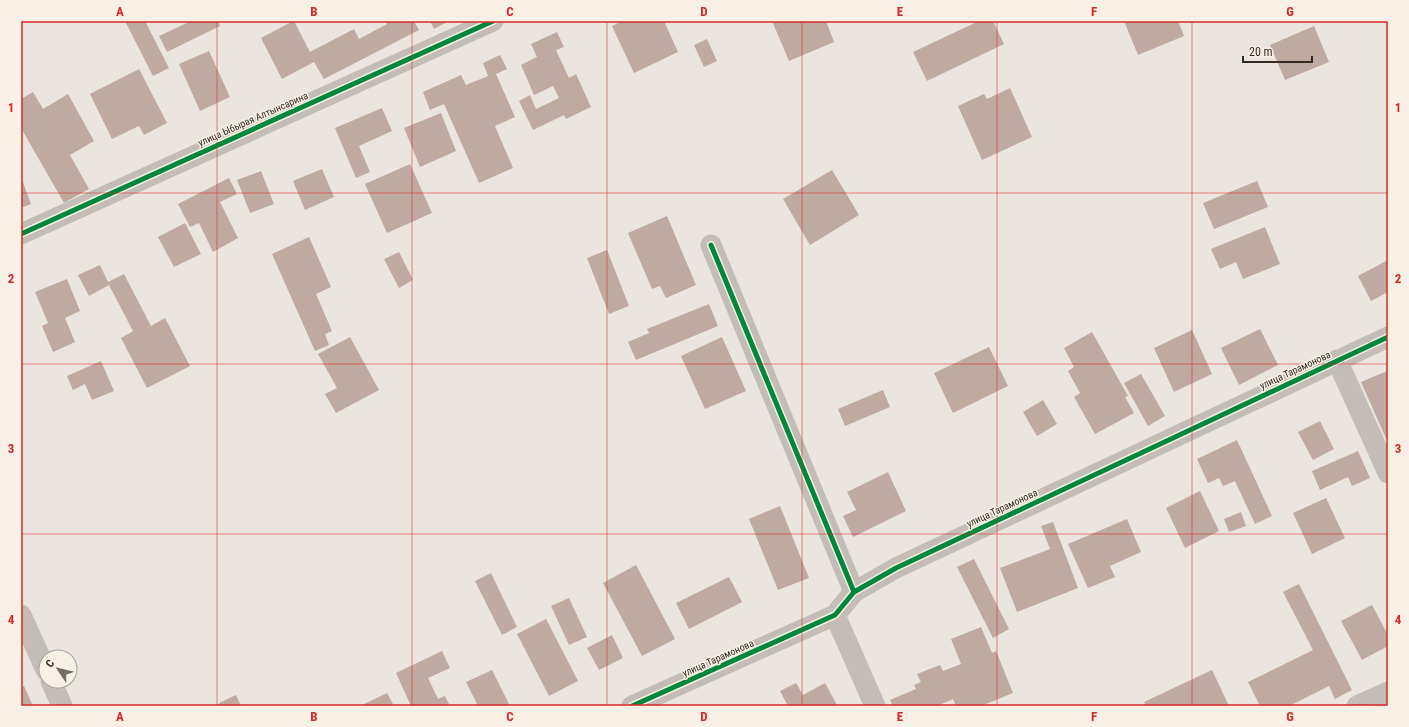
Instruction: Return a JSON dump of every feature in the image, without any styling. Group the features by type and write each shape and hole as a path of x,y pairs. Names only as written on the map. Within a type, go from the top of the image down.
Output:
{"street":[{"name":"улица Ыбырая Алтынсарина","path":"21,234 493,21"},
{"path":"711,245 854,592"},
{"name":"улица Тарамонова","path":"632,706 835,615 854,592 896,568 1388,337"},
{"path":"1337,360 1388,473"},
{"path":"21,615 38,652"},
{"path":"835,615 875,706"},
{"path":"55,689 62,706"},
{"path":"1357,706 1388,692"}],"building":[{"path":"125,21 145,21 169,68 153,76"},
{"path":"191,21 218,21 220,26 167,52 159,36"},
{"path":"293,21 310,52 354,29 359,39 387,24 385,21 414,21 419,30 324,79 314,62 282,79 261,38"},
{"path":"430,21 449,21 434,29"},
{"path":"622,21 664,21 678,52 634,73 612,26"},
{"path":"772,21 826,21 834,42 789,61"},
{"path":"979,21 993,21 1004,44 927,81 913,52"},
{"path":"1124,21 1178,21 1184,36 1138,55"},
{"path":"1314,26 1329,62 1285,80 1270,45"},
{"path":"557,32 564,47 556,50 569,78 576,74 591,107 566,119 564,115 533,130 519,101 530,95 536,109 559,98 553,86 534,95 521,65 537,57 531,44"},
{"path":"707,39 717,61 704,67 694,45"},
{"path":"209,51 230,97 200,111 179,64"},
{"path":"500,55 507,69 496,74 515,117 495,126 513,168 479,183 444,104 430,110 423,92 461,75 466,85 488,76 483,63"},
{"path":"139,69 167,123 144,135 139,126 112,139 90,94"},
{"path":"1010,88 1032,137 982,160 958,106 984,94 987,99"},
{"path":"33,92 43,109 68,94 94,141 70,155 89,189 64,203 21,128 21,99"},
{"path":"382,108 392,131 359,146 370,172 356,178 335,128"},
{"path":"441,113 456,151 420,167 404,128"},
{"path":"410,164 432,213 387,233 365,184"},
{"path":"322,169 334,197 305,210 293,181"},
{"path":"832,170 859,215 810,245 783,199"},
{"path":"261,171 274,204 250,213 237,180"},
{"path":"21,177 31,204 21,208"},
{"path":"229,178 237,194 220,202 238,238 213,252 199,223 190,227 178,204"},
{"path":"1257,181 1268,207 1214,229 1203,203"},
{"path":"667,216 696,285 666,298 660,286 652,289 628,233"},
{"path":"185,223 201,254 174,267 158,237"},
{"path":"1265,227 1280,264 1243,279 1236,262 1220,269 1211,249"},
{"path":"309,237 331,287 316,294 332,331 325,334 329,345 315,351 272,254"},
{"path":"607,250 629,306 609,314 587,258"},
{"path":"399,252 413,280 399,288 384,259"},
{"path":"1388,260 1388,292 1371,301 1358,276"},
{"path":"100,265 108,282 124,274 151,326 165,318 190,366 147,388 121,338 133,331 109,285 89,296 78,275"},
{"path":"67,279 80,311 65,318 75,342 53,352 42,326 48,323 35,292"},
{"path":"709,304 718,326 636,360 628,342 649,333 647,329"},
{"path":"1260,329 1278,365 1239,385 1221,348"},
{"path":"1192,330 1212,374 1174,392 1154,348"},
{"path":"1092,332 1128,396 1125,397 1134,413 1095,434 1074,397 1080,393 1068,371 1074,367 1064,348"},
{"path":"350,337 379,390 336,413 325,394 337,388 318,354"},
{"path":"722,337 746,391 705,409 681,356"},
{"path":"989,347 1008,386 953,413 934,373"},
{"path":"101,361 114,391 92,400 85,384 73,390 67,376"},
{"path":"1387,371 1388,374 1388,443 1361,382"},
{"path":"1141,374 1165,416 1148,426 1124,383"},
{"path":"883,390 890,407 845,426 838,409"},
{"path":"1043,400 1057,424 1037,436 1023,412"},
{"path":"1320,421 1334,449 1313,460 1298,432"},
{"path":"1237,440 1272,516 1255,524 1235,481 1223,486 1219,478 1208,483 1197,459"},
{"path":"1358,451 1370,478 1352,486 1348,477 1320,490 1312,471"},
{"path":"888,472 906,511 853,537 843,516 856,510 847,492"},
{"path":"1200,491 1219,531 1185,548 1166,508"},
{"path":"1326,498 1345,538 1312,554 1293,513"},
{"path":"780,506 809,578 778,590 749,519"},
{"path":"1241,512 1246,526 1229,532 1224,519"},
{"path":"1127,519 1141,552 1110,566 1115,577 1088,588 1068,544"},
{"path":"1053,522 1078,588 1017,612 1000,568 1050,549 1041,526"},
{"path":"974,559 1009,629 993,638 957,567"},
{"path":"636,565 675,639 642,656 603,583"},
{"path":"491,573 517,627 502,635 475,581"},
{"path":"729,577 742,602 689,629 676,603"},
{"path":"1299,584 1352,690 1335,699 1329,686 1289,706 1260,706 1248,682 1313,650 1283,592"},
{"path":"569,598 587,637 569,645 551,606"},
{"path":"1372,605 1388,635 1388,646 1362,660 1341,621"},
{"path":"546,619 578,681 549,696 517,634"},
{"path":"981,627 992,653 996,651 1013,693 981,706 956,706 953,699 937,706 893,706 890,700 916,689 914,685 921,682 917,674 940,665 943,671 961,664 951,639"},
{"path":"612,635 623,658 599,670 587,648"},
{"path":"442,651 450,668 428,678 438,699 445,696 450,706 411,706 396,673"},
{"path":"492,670 510,706 478,706 466,682"},
{"path":"1212,670 1229,706 1146,706 1144,702"},
{"path":"796,683 803,695 825,683 837,705 788,706 780,691"},
{"path":"24,686 33,706 21,706 21,687"},
{"path":"387,693 394,706 360,706"},
{"path":"236,695 241,706 220,706 219,703"}],"cycle path":[{"path":"21,234 493,21"},
{"path":"711,245 854,592"},
{"path":"632,706 835,615 854,592 896,568 1388,337"}]}
